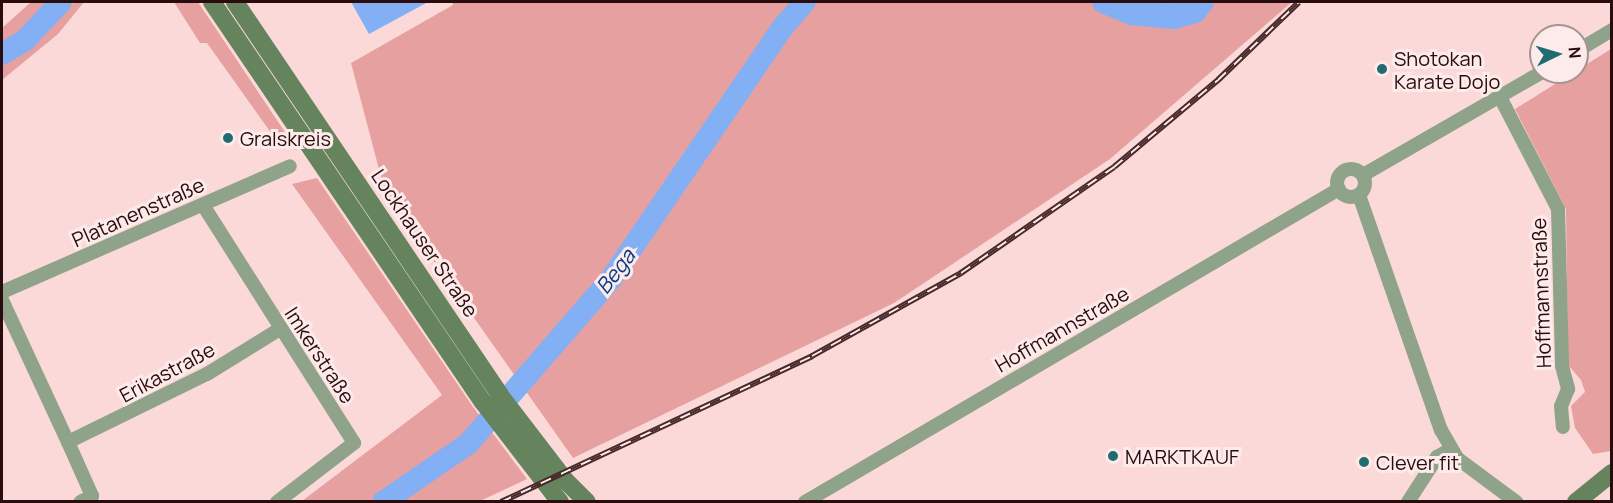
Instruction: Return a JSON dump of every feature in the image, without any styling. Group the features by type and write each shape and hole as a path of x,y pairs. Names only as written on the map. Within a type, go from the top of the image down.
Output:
{"main road":[{"name":"Lockhauser Straße","path":"213,2 306,140 332,162 418,289 531,437 587,501"},
{"name":"Lockhauser Straße","path":"235,2 321,129 332,162"},
{"name":"Lockhauser Straße","path":"418,289 483,402 560,501"},
{"path":"1576,501 1611,473"}],"street":[{"path":"1589,44 1611,30"},
{"path":"1363,175 1529,80"},
{"name":"Hoffmannstraße","path":"1500,97 1558,208 1562,366 1568,389 1561,406 1563,427"},
{"name":"Platanenstraße","path":"2,292 290,166"},
{"path":"1353,170 1363,175 1365,186 1359,195 1348,197 1339,189 1338,179 1344,172 1353,170"},
{"name":"Hoffmannstraße","path":"805,501 1339,189"},
{"path":"1359,195 1416,363 1451,448 1490,485 1516,501"},
{"name":"Imkerstraße","path":"203,205 354,443 277,501"},
{"path":"2,300 68,442 86,499"},
{"name":"Erikastraße","path":"68,442 207,374 280,329"},
{"path":"1408,501 1437,457 1451,448"},
{"path":"1490,485 1498,501"}],"shaded area":[{"path":"31,2 84,2 58,34 2,80 2,28"},
{"path":"174,2 198,2 297,150 279,144 207,43 200,43"},
{"path":"452,2 1122,2 1136,9 1199,6 1206,2 1292,2 1110,159 894,303 573,458 385,192 351,63 453,5"},
{"path":"1611,49 1611,451 1593,454 1575,428 1571,406 1585,392 1581,380 1568,365 1566,209 1515,109 1555,84 1589,84 1589,63"},
{"path":"317,178 473,407 527,479 480,501 302,501 442,395 292,184"}],"water":[{"path":"351,2 428,2 369,34"},
{"path":"1122,2 1206,2 1173,10 1136,9"}],"waterway":[{"path":"2,54 25,40 61,2"},
{"name":"Bega","path":"383,502 468,444 611,279 783,27 805,2"},
{"name":"Bega","path":"1103,2 1131,14 1174,18 1195,12 1203,2"}],"railway":[{"path":"501,502 812,356 961,273 1114,167 1218,80 1299,2"}],"place":[{"name":"Shotokan Karate Dojo","path":"1382,69"},
{"name":"Gralskreis","path":"228,138"},
{"name":"MARKTKAUF","path":"1113,456"},
{"name":"Clever fit","path":"1364,462"}]}
